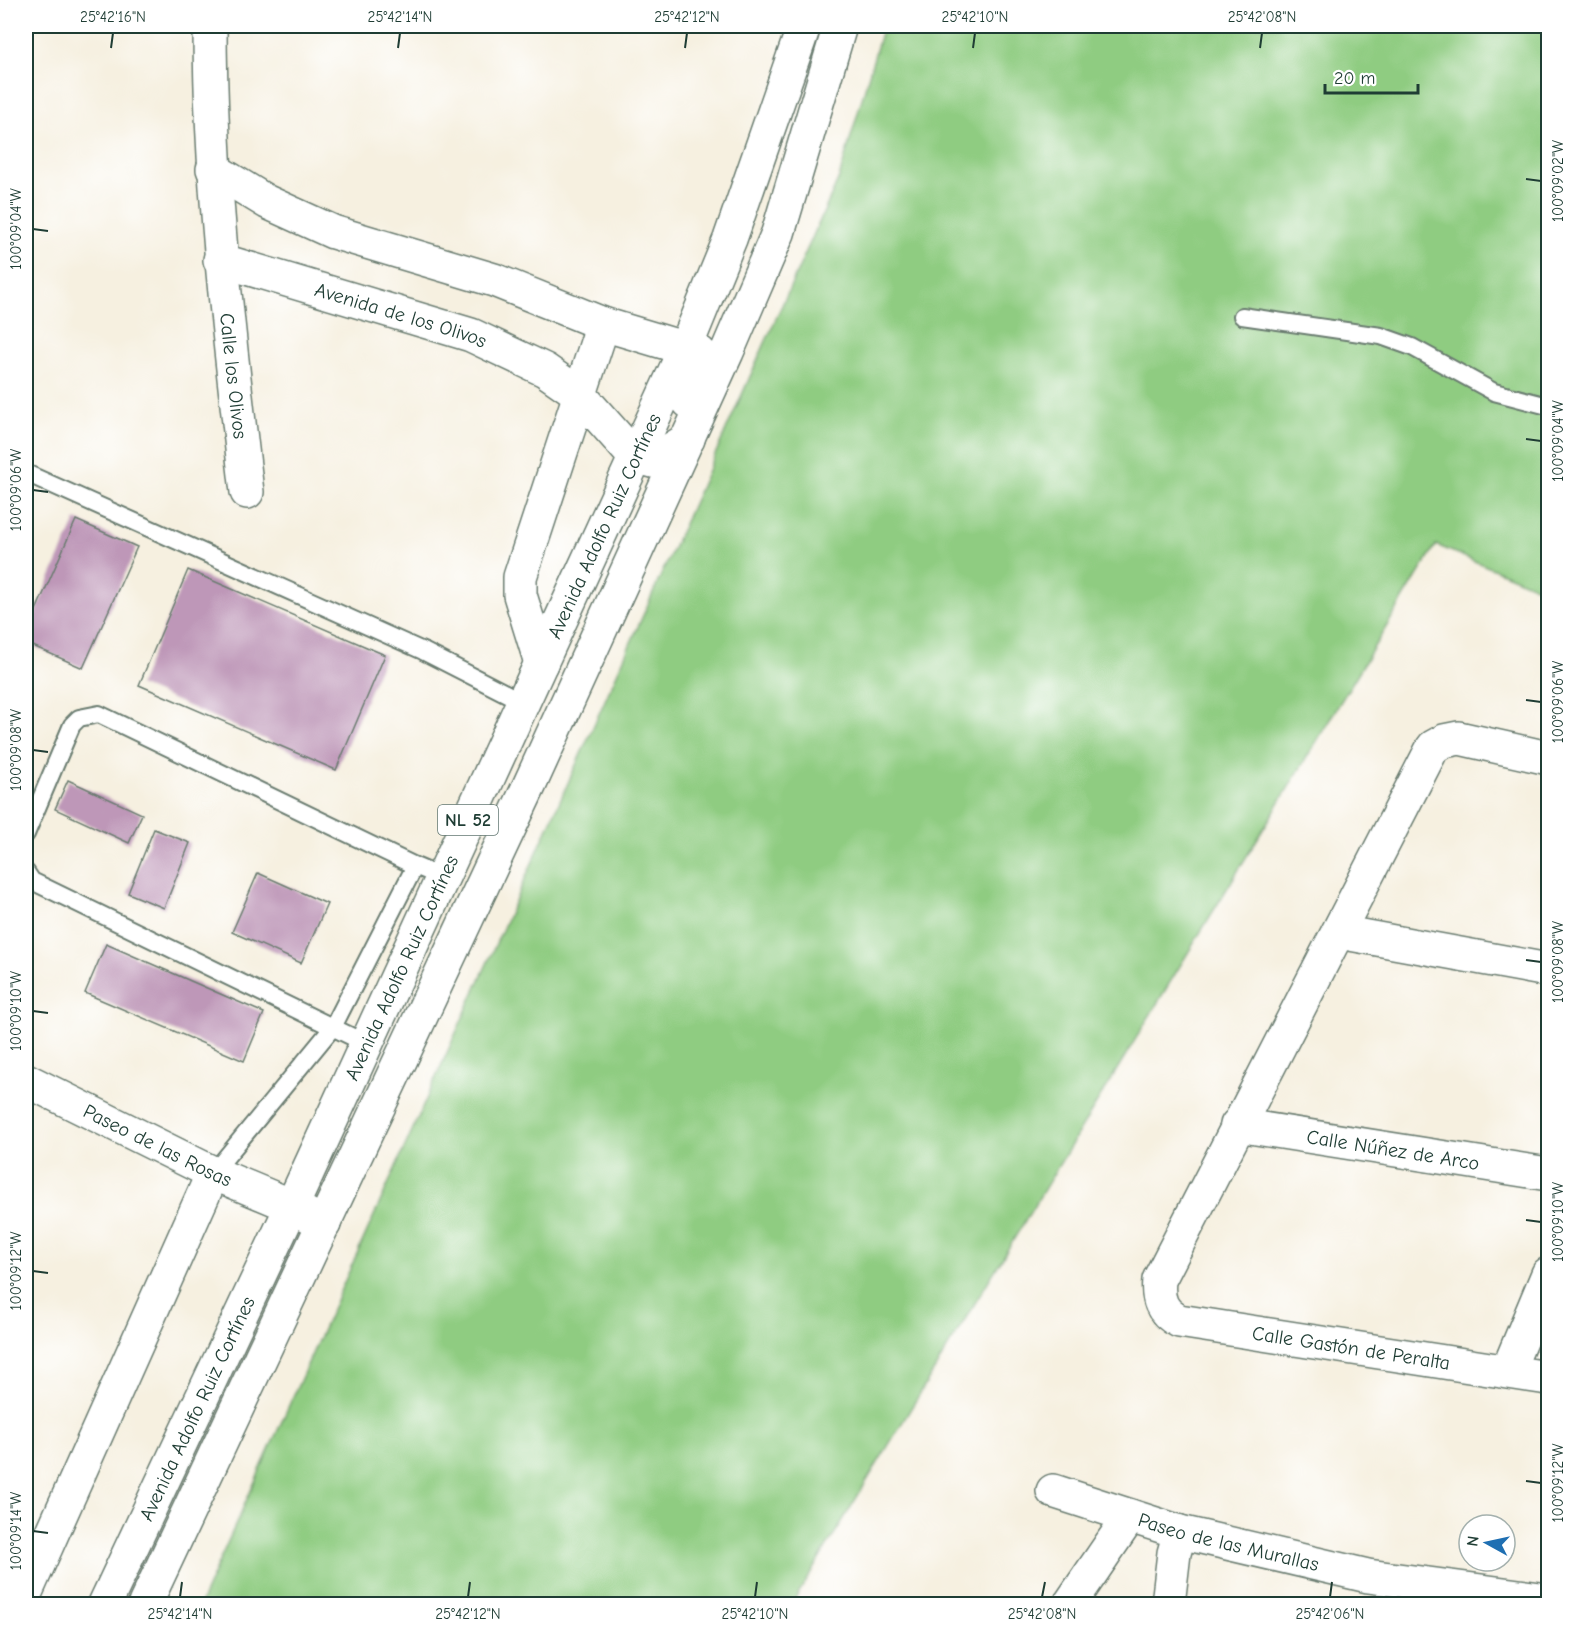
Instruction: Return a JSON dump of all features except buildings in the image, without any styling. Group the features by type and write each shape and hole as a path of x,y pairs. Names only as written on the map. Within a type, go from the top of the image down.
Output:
{"street":[{"path":"210,26 213,169 220,260"},
{"name":"Avenida Adolfo Ruiz Cortínes","path":"105,1605 367,1044 428,871 523,702 541,663 661,451 685,349 750,186 804,26"},
{"path":"145,1605 609,612 661,451 777,233 840,26"},
{"path":"213,169 267,202 333,232 494,280 603,324 685,349"},
{"name":"Avenida de los Olivos","path":"220,260 471,335 527,361 578,393 661,451"},
{"name":"Calle los Olivos","path":"220,260 247,492"},
{"path":"541,663 520,595 520,577 578,393 603,324"},
{"path":"1237,1125 1433,747 1444,741 1459,738 1548,758"},
{"path":"1339,932 1548,970"},
{"name":"Paseo de las Rosas","path":"26,1080 213,1173 292,1206 324,1224"},
{"name":"Calle Núñez de Arco","path":"1237,1125 1548,1174"},
{"name":"Calle Gastón de Peralta","path":"1237,1125 1159,1280 1158,1293 1161,1305 1168,1315 1179,1321 1509,1370 1548,1378"},
{"path":"26,1592 213,1173"},
{"path":"1509,1370 1548,1274"},
{"name":"Paseo de las Murallas","path":"1053,1491 1366,1590 1548,1600"},
{"path":"1070,1605 1131,1516"},
{"path":"1168,1605 1174,1553 1180,1532"}],"lane":[{"path":"1242,316 1381,336 1412,347 1494,392 1548,406"},
{"path":"26,473 423,651 523,702"},
{"path":"26,834 72,724 88,714 99,714 428,871 333,1027 213,1173"},
{"path":"26,872 32,881 367,1044"}],"green space":[{"path":"883,26 1548,26 1548,592 1436,545 792,1604 200,1604 839,178"}]}
